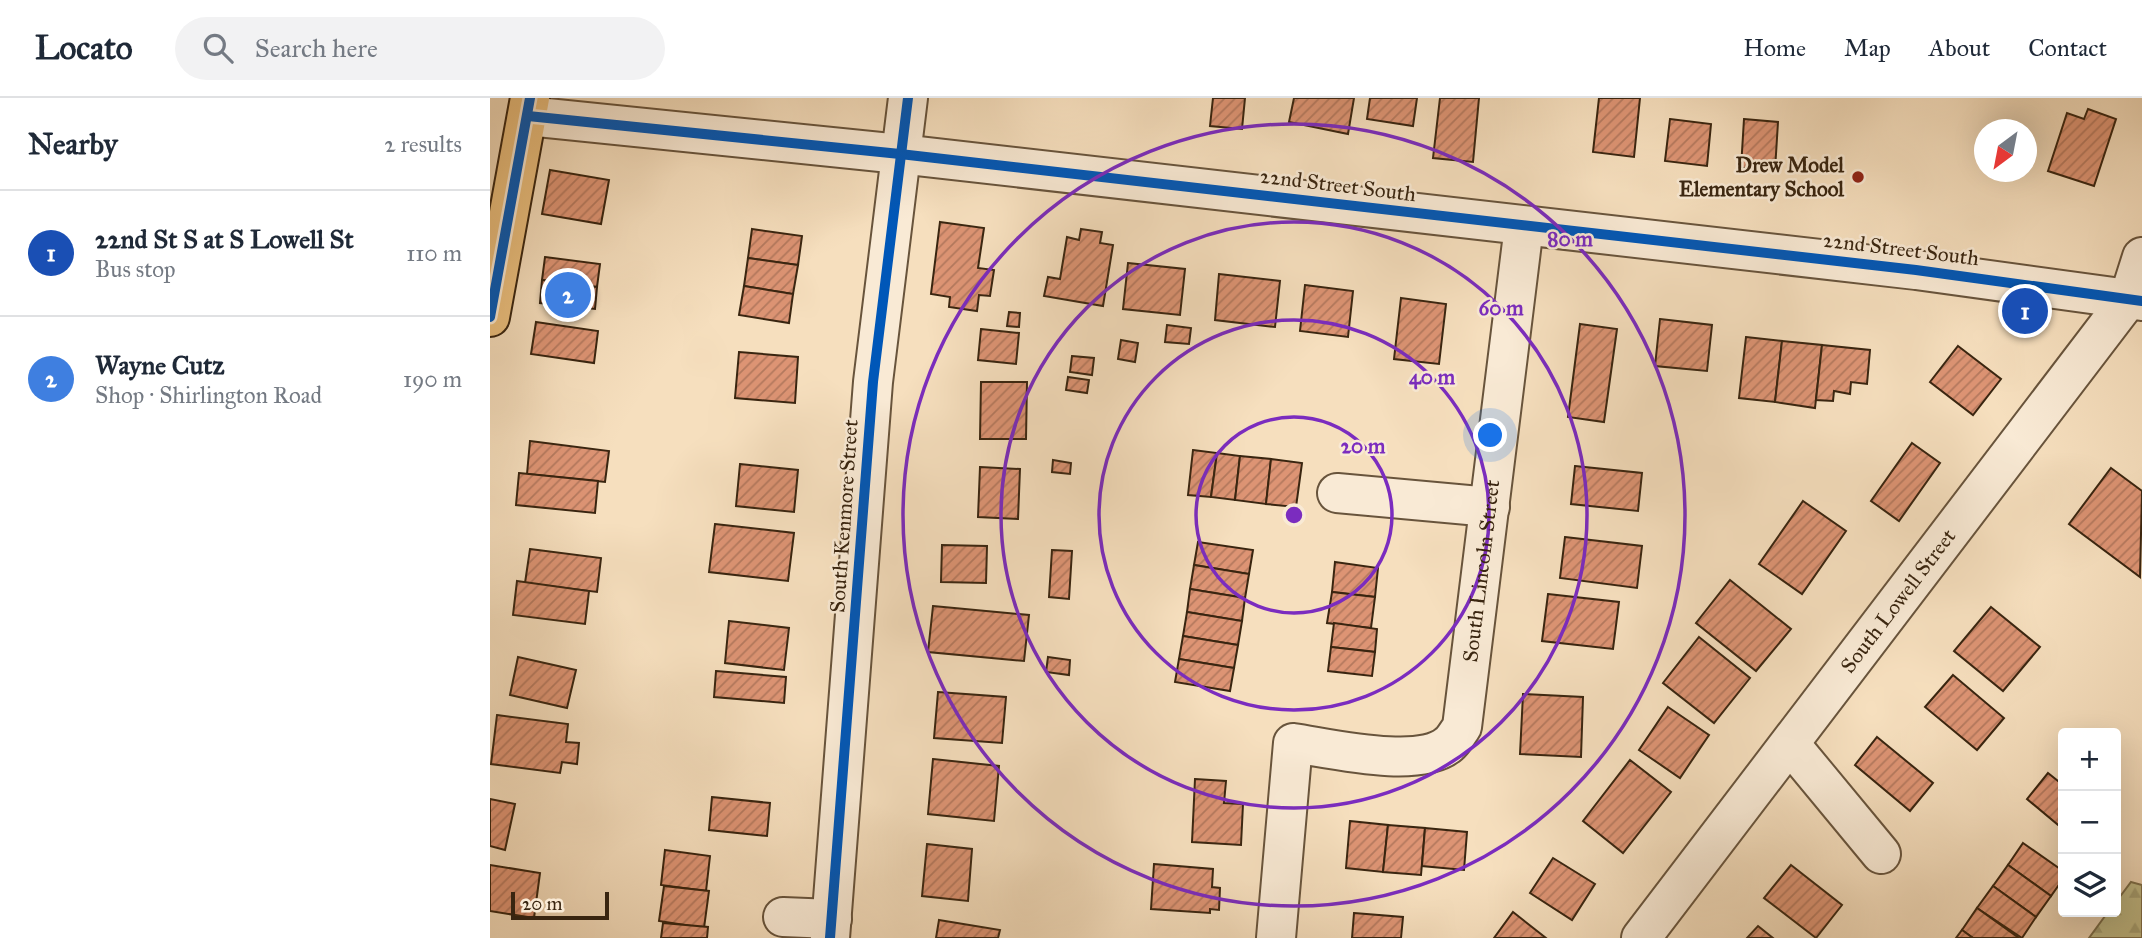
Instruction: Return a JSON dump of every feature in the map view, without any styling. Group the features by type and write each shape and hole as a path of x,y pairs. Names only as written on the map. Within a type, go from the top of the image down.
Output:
{"main road":[{"path":"490,317 529,107"}],"street":[{"name":"South Kenmore Street","path":"831,928 873,382 908,98"},
{"name":"22nd Street South","path":"529,107 900,154 1916,270 2136,299"},
{"name":"South Lincoln Street","path":"1276,938 1293,743 1399,756 1427,755 1448,745 1462,727 1524,226"},
{"name":"South Lowell Street","path":"1641,938 2136,299 2142,257"},
{"path":"1336,493 1490,507"},
{"path":"1790,744 1881,854"},
{"path":"783,917 831,928"}],"green space":[{"path":"2131,882 2142,885 2142,938 2089,938 2104,917 2121,917 2121,895"}],"building":[{"path":"1213,98 1245,98 1242,129 1210,126"},
{"path":"1294,98 1354,98 1348,134 1289,122"},
{"path":"1370,98 1417,98 1413,126 1367,119"},
{"path":"1440,98 1479,98 1473,162 1433,158"},
{"path":"1599,98 1640,98 1634,157 1593,152"},
{"path":"2088,109 2116,119 2094,186 2048,171 2067,113 2084,119"},
{"path":"1670,119 1711,124 1707,166 1665,161"},
{"path":"1744,119 1778,122 1775,170 1741,168"},
{"path":"550,170 609,180 601,224 542,214"},
{"path":"940,222 984,228 978,268 994,270 990,296 979,295 977,311 949,307 950,297 931,294"},
{"path":"752,229 802,236 798,265 748,258"},
{"path":"1081,229 1102,232 1100,243 1113,245 1103,306 1044,296 1048,277 1060,279 1067,237 1079,240"},
{"path":"545,257 600,264 597,287 542,280"},
{"path":"748,258 798,265 793,294 744,286"},
{"path":"1128,263 1185,269 1180,315 1123,309"},
{"path":"1219,274 1280,281 1275,327 1215,320"},
{"path":"542,280 597,287 595,309 540,303"},
{"path":"1305,285 1353,291 1348,337 1300,331"},
{"path":"744,286 793,294 789,323 739,315"},
{"path":"1401,298 1446,304 1439,364 1394,359"},
{"path":"1009,312 1020,313 1019,327 1007,326"},
{"path":"1660,319 1712,325 1707,371 1655,366"},
{"path":"536,322 598,331 594,363 531,354"},
{"path":"1580,324 1617,329 1604,422 1568,417"},
{"path":"1167,325 1191,328 1189,344 1165,342"},
{"path":"981,329 1019,333 1016,364 978,360"},
{"path":"1746,337 1782,341 1775,402 1739,398"},
{"path":"1121,340 1138,343 1135,362 1118,359"},
{"path":"1782,341 1822,345 1815,408 1775,402"},
{"path":"1822,345 1870,350 1867,384 1851,382 1850,394 1834,391 1833,401 1816,400"},
{"path":"1958,346 2001,379 1973,415 1930,382"},
{"path":"739,352 798,357 795,403 735,398"},
{"path":"1072,356 1094,358 1092,375 1070,372"},
{"path":"1068,377 1089,380 1087,393 1066,390"},
{"path":"981,382 1027,382 1026,439 980,439"},
{"path":"530,441 609,451 605,482 527,474"},
{"path":"1912,443 1940,463 1899,521 1871,501"},
{"path":"1193,450 1217,453 1211,497 1188,495"},
{"path":"1217,453 1240,456 1235,500 1211,497"},
{"path":"1240,456 1271,459 1266,504 1235,500"},
{"path":"1271,459 1302,463 1296,507 1266,504"},
{"path":"1053,460 1071,463 1070,474 1052,472"},
{"path":"740,464 798,470 794,512 736,506"},
{"path":"1575,466 1642,473 1638,511 1571,504"},
{"path":"980,467 1020,469 1018,519 978,517"},
{"path":"2111,468 2142,491 2140,577 2069,524"},
{"path":"519,473 598,481 595,513 516,505"},
{"path":"1803,501 1846,531 1802,594 1759,564"},
{"path":"715,524 794,533 788,581 709,572"},
{"path":"1565,537 1642,546 1637,588 1560,578"},
{"path":"1198,542 1253,550 1249,574 1194,565"},
{"path":"942,545 987,546 986,583 941,582"},
{"path":"530,549 601,558 597,592 525,583"},
{"path":"1052,550 1072,551 1069,599 1049,597"},
{"path":"1335,562 1378,568 1375,597 1332,592"},
{"path":"1194,565 1249,574 1245,598 1190,589"},
{"path":"1730,580 1791,629 1756,671 1696,623"},
{"path":"517,581 589,591 585,624 513,615"},
{"path":"1190,589 1245,598 1242,621 1187,612"},
{"path":"1332,592 1375,597 1371,628 1327,623"},
{"path":"1548,594 1619,602 1613,649 1542,641"},
{"path":"933,606 1029,615 1024,661 928,652"},
{"path":"1991,607 2040,647 2003,691 1954,651"},
{"path":"1187,612 1242,621 1238,645 1183,636"},
{"path":"729,621 789,628 784,670 725,663"},
{"path":"1334,623 1377,629 1375,652 1331,647"},
{"path":"1183,636 1238,645 1234,668 1179,659"},
{"path":"1699,637 1750,678 1714,723 1663,683"},
{"path":"1331,647 1375,652 1372,676 1328,671"},
{"path":"518,657 576,670 567,708 510,695"},
{"path":"1048,657 1070,660 1069,675 1046,672"},
{"path":"1179,659 1234,668 1230,691 1175,682"},
{"path":"716,671 786,677 784,703 714,697"},
{"path":"1953,675 2004,718 1977,750 1925,707"},
{"path":"938,692 1006,697 1002,743 934,738"},
{"path":"1523,694 1583,697 1581,757 1520,754"},
{"path":"1668,707 1709,735 1680,778 1639,750"},
{"path":"497,715 568,724 566,742 579,743 577,764 562,762 560,773 491,764"},
{"path":"1877,737 1933,783 1910,811 1855,765"},
{"path":"933,759 999,766 994,821 928,814"},
{"path":"1630,760 1671,792 1623,853 1583,821"},
{"path":"2048,773 2058,781 2058,825 2027,799"},
{"path":"1195,779 1226,781 1224,803 1243,804 1241,845 1192,842"},
{"path":"712,797 770,803 767,836 709,830"},
{"path":"490,799 515,804 505,850 490,846"},
{"path":"1350,821 1388,825 1383,872 1346,868"},
{"path":"1388,825 1425,828 1421,875 1383,872"},
{"path":"1425,828 1467,832 1464,870 1422,866"},
{"path":"2023,843 2058,868 2058,886 2051,896 2008,865"},
{"path":"927,844 972,849 968,901 922,896"},
{"path":"665,850 710,856 706,891 661,885"},
{"path":"1553,858 1595,884 1572,920 1530,893"},
{"path":"1154,864 1213,869 1212,887 1220,888 1219,910 1210,909 1210,913 1151,909"},
{"path":"490,865 540,873 534,918 490,911"},
{"path":"1791,865 1842,905 1816,938 1764,898"},
{"path":"2008,865 2051,896 2036,917 1993,886"},
{"path":"664,886 709,891 704,928 659,921"},
{"path":"1993,886 2036,917 2022,938 1977,908"},
{"path":"1977,908 2019,938 1973,938 1962,930"},
{"path":"1513,912 1546,938 1494,938"},
{"path":"1354,913 1403,917 1401,938 1352,938"},
{"path":"939,920 1000,930 998,938 936,938"},
{"path":"663,923 708,927 707,938 661,938"},
{"path":"1758,926 1773,938 1747,938"},
{"path":"1962,930 1973,938 1956,938"}],"cycle path":[{"path":"490,317 530,98"},
{"path":"830,938 873,382 908,98"},
{"path":"528,116 900,154 1916,270 2142,301"}],"place":[{"name":"Drew Model Elementary School","path":"1858,177"},
{"name":"Wayne Cutz","path":"568,295"},
{"name":"22nd St S at S Lowell St","path":"2025,311"}]}
